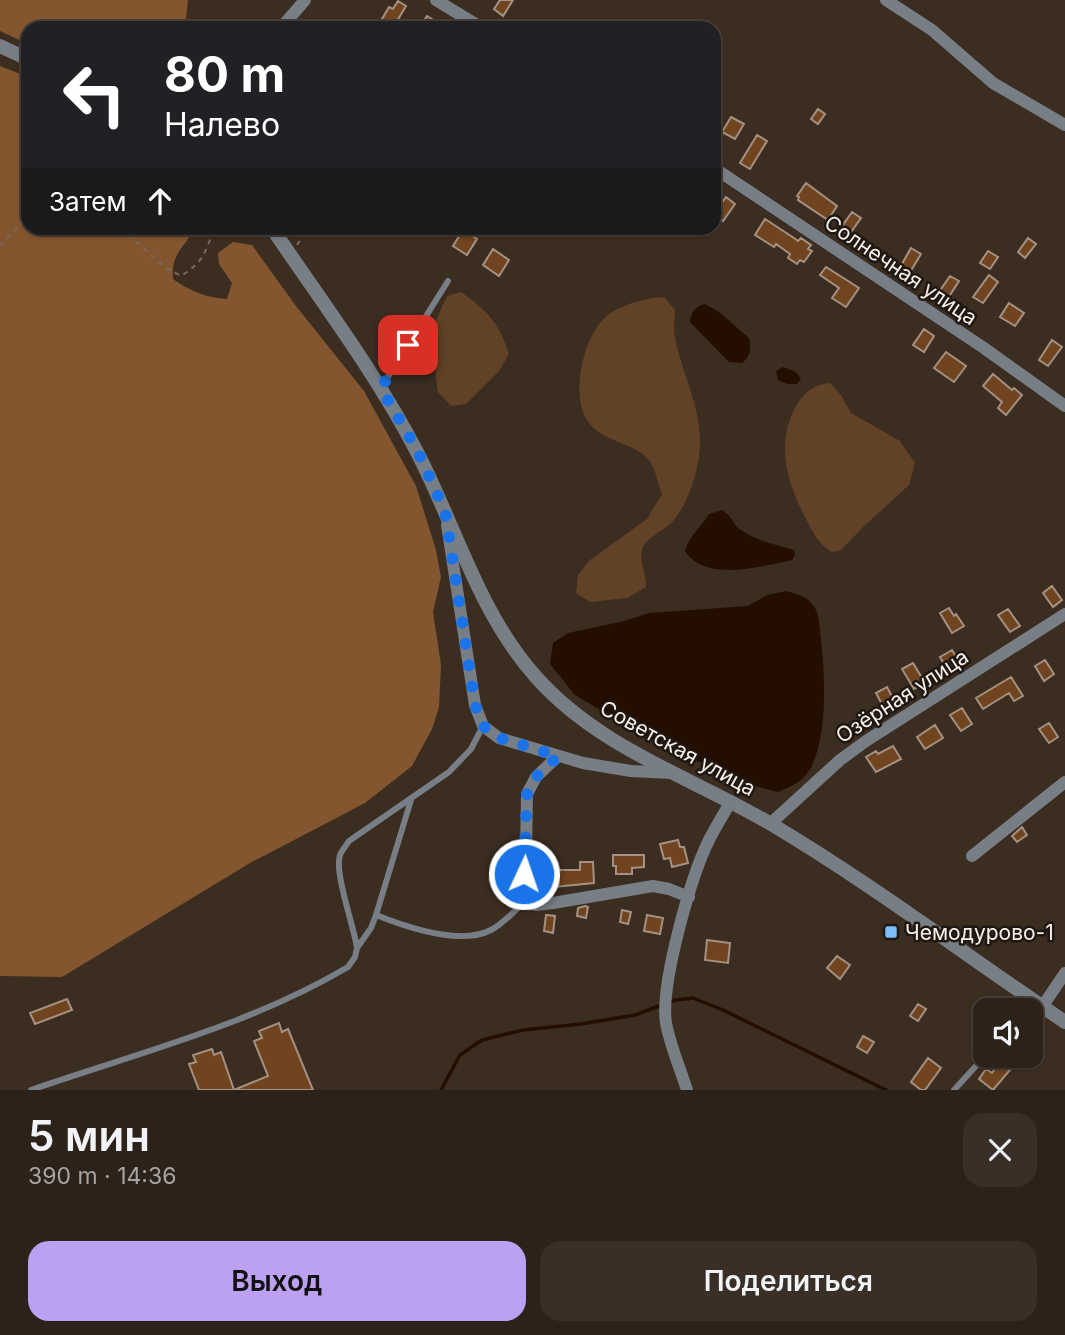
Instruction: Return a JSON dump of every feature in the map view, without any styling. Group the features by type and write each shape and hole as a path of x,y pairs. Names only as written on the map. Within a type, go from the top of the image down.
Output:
{"street":[{"path":"287,21 305,0"},
{"path":"436,0 470,21"},
{"path":"886,0 932,30 993,83 1065,125"},
{"path":"0,46 21,56"},
{"name":"Солнечная улица","path":"721,173 984,348 1065,406"},
{"name":"Советская улица","path":"277,235 381,388 417,450 491,613 535,676 562,703 602,733 770,824 878,894 1018,998"},
{"path":"445,511 475,705 483,726 499,738 558,756 631,771 672,773"},
{"name":"Озёрная улица","path":"770,824 840,760 1065,614"},
{"path":"558,756 536,777 527,794 526,856 522,892 525,901 536,905 653,886 689,897"},
{"path":"972,856 1065,782"},
{"path":"687,1090 666,1024 669,972 689,897 708,842 730,803"},
{"path":"1043,1002 1065,973"},
{"name":"Советская улица","path":"1043,1014 1065,1022"}],"lane":[{"path":"381,388 448,281"},
{"path":"358,948 341,883 338,863 340,852 349,841 449,772 471,749 483,726"},
{"path":"31,1090 202,1034 271,1006 348,967 376,915 411,800"},
{"path":"376,915 404,926 441,934 470,936 491,930 525,901"},
{"path":"954,1090 973,1068"}],"path":[{"path":"0,246 21,223"},
{"path":"129,235 166,268 181,276 197,266 212,235"},
{"path":"290,254 303,235"}],"shaded area":[{"path":"0,0 188,0 186,21 21,21 21,41 0,31"},
{"path":"0,66 21,74 21,235 190,235 176,256 173,279 199,293 227,299 232,283 219,264 218,253 233,242 252,245 296,306 364,391 416,486 436,550 441,577 433,612 441,665 439,707 432,729 412,766 365,803 250,863 62,977 0,976"},
{"path":"461,292 491,318 501,333 509,354 499,371 466,404 451,406 438,392 430,334 447,296"},
{"path":"664,297 675,310 675,337 699,425 699,457 695,474 687,499 678,514 644,545 642,559 646,587 627,598 590,602 576,593 578,575 590,560 647,519 662,494 650,462 642,453 602,434 589,423 580,397 582,364 594,333 612,312 637,302"},
{"path":"705,304 719,312 749,338 750,352 742,363 729,362 690,322 694,310"},
{"path":"783,367 796,372 801,379 797,384 778,380 776,371"},
{"path":"830,383 841,395 851,413 900,441 915,463 909,485 841,550 832,552 817,538 799,505 789,477 785,449 790,420 799,401 815,387"},
{"path":"722,510 747,534 794,550 792,560 735,570 706,567 694,561 685,551 689,541 709,514"},
{"path":"786,591 807,599 817,612 824,703 820,740 809,771 799,781 778,792 754,786 634,730 575,695 550,664 553,643 568,633 649,613 748,606 767,595"}],"building":[{"path":"500,0 513,0 503,16 494,9"},
{"path":"398,1 406,6 397,21 382,19 389,7 393,9"},
{"path":"818,109 825,114 818,124 811,119"},
{"path":"731,117 744,124 735,139 722,132"},
{"path":"757,135 767,141 750,169 740,163"},
{"path":"806,183 837,206 828,220 798,200 797,196"},
{"path":"726,197 735,204 723,221 721,219 721,204"},
{"path":"852,212 861,218 849,235 840,229"},
{"path":"765,219 798,241 801,238 811,245 808,249 812,251 804,262 800,260 797,264 788,258 790,254 776,244 774,247 755,235"},
{"path":"460,235 471,235 477,239 467,255 453,246"},
{"path":"1028,238 1036,244 1025,258 1018,252"},
{"path":"911,248 921,254 909,274 899,269"},
{"path":"493,249 509,260 499,276 483,265"},
{"path":"988,251 998,257 990,269 980,263"},
{"path":"826,267 859,288 846,307 832,298 839,288 820,275"},
{"path":"989,275 998,282 983,303 973,297"},
{"path":"950,276 959,281 948,298 939,292"},
{"path":"1009,303 1024,313 1015,326 1000,317"},
{"path":"924,329 934,336 924,352 913,345"},
{"path":"1052,340 1062,347 1048,366 1039,360"},
{"path":"946,352 966,366 954,382 934,368"},
{"path":"993,374 1022,395 1006,415 998,408 1002,402 983,386"},
{"path":"1052,586 1062,600 1053,607 1043,593"},
{"path":"949,608 964,626 952,633 940,613"},
{"path":"1008,609 1020,626 1010,632 998,615"},
{"path":"952,650 961,664 949,672 940,657"},
{"path":"1045,660 1054,674 1044,681 1035,666"},
{"path":"913,663 925,683 914,689 902,669"},
{"path":"1011,677 1023,696 1014,701 1009,693 983,709 976,698"},
{"path":"887,687 897,706 886,712 876,693"},
{"path":"962,708 972,724 961,731 950,715"},
{"path":"1049,723 1058,737 1049,743 1039,729"},
{"path":"935,725 943,738 925,749 917,737"},
{"path":"893,746 901,759 876,772 866,757"},
{"path":"1022,827 1027,835 1017,842 1012,836"},
{"path":"678,840 680,847 684,847 688,863 672,867 670,858 664,859 660,844"},
{"path":"613,855 644,855 644,867 632,868 632,874 616,874"},
{"path":"580,862 593,862 594,883 554,887 554,870 580,870"},
{"path":"588,907 586,918 577,916 578,908"},
{"path":"622,910 631,912 628,924 620,922"},
{"path":"546,915 555,916 553,933 544,931"},
{"path":"647,915 663,918 660,934 644,931"},
{"path":"707,940 730,943 728,963 705,960"},
{"path":"837,956 850,965 840,979 827,968"},
{"path":"67,999 72,1010 35,1024 30,1013"},
{"path":"918,1004 926,1009 918,1021 910,1016"},
{"path":"279,1023 282,1032 288,1029 313,1090 234,1090 268,1076 254,1041 262,1038 259,1031"},
{"path":"863,1036 874,1042 867,1053 857,1047"},
{"path":"212,1049 214,1055 221,1052 234,1090 199,1090 189,1064 196,1062 193,1055"},
{"path":"928,1058 941,1068 925,1090 921,1090 911,1082"},
{"path":"996,1068 1010,1070 993,1090 979,1079 986,1069 992,1073"}],"waterway":[{"path":"441,1090 460,1055 482,1040 523,1030 635,1015 675,1000 693,998 886,1090"}],"place":[{"name":"Чемодурово-1","path":"891,932"}],"route":[{"path":"408,345 381,388 417,450 445,511 475,705 483,726 499,738 558,756 536,777 527,794 524,874"}]}
